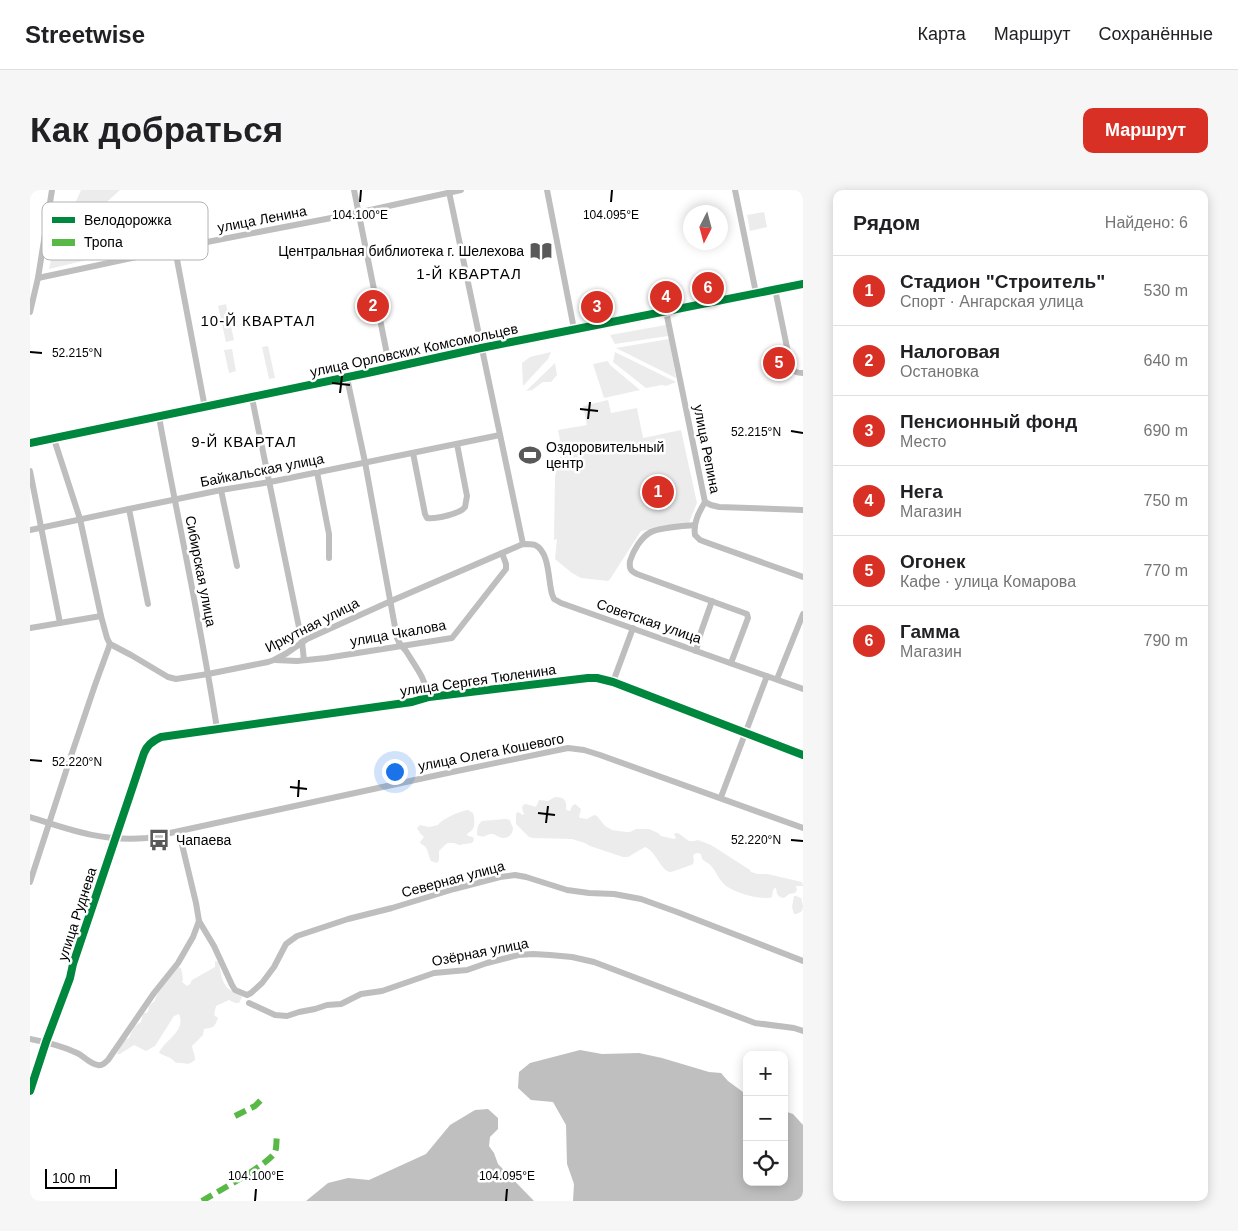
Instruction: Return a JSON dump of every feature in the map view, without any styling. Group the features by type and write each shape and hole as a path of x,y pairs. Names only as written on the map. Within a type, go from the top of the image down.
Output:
{"street":[{"path":"354,190 390,369"},
{"name":"улица Ленина","path":"208,243 358,213 461,190"},
{"path":"547,190 574,330"},
{"path":"735,190 756,293"},
{"path":"449,192 523,544"},
{"path":"30,312 42,253"},
{"name":"улица Ленина","path":"38,278 123,260"},
{"path":"177,260 205,408"},
{"name":"улица Орловских Комсомольцев","path":"30,443 205,408 481,348 803,284"},
{"path":"775,289 793,370 803,373"},
{"name":"улица Репина","path":"666,310 705,502 695,524"},
{"path":"347,378 365,462 397,638 399,644 421,674 429,697"},
{"path":"252,398 302,642 304,660"},
{"name":"Сибирская улица","path":"159,417 217,729"},
{"name":"Байкальская улица","path":"30,530 500,435"},
{"path":"30,882 110,644 106,638 80,519 54,439"},
{"path":"413,453 425,514 427,518 432,518 458,512 465,507 467,496 457,444"},
{"path":"30,471 60,623"},
{"path":"317,472 329,534 329,558"},
{"path":"222,490 237,566"},
{"path":"705,502 719,506 803,510"},
{"path":"129,509 148,604"},
{"path":"732,663 748,618 747,615 632,572 630,567 631,559 641,541 657,530 695,524 695,535 700,540 803,576"},
{"name":"Иркутная улица","path":"110,644 172,679 208,674 274,660 307,639 523,544"},
{"name":"Советская улица","path":"523,544 536,546 541,550 545,556 551,592 556,600 566,606 803,688"},
{"name":"улица Чкалова","path":"274,660 326,658 454,637 506,569 502,553"},
{"path":"696,651 700,632 712,601"},
{"path":"777,679 803,614"},
{"path":"30,628 101,616"},
{"path":"613,682 633,628"},
{"path":"720,797 768,676"},
{"name":"улица Сергея Тюленина","path":"148,746 162,737 417,701 429,697 597,678 613,682 803,755"},
{"name":"улица Руднева","path":"30,1091 70,978 73,964 144,753 148,746"},
{"name":"улица Олега Кошевого","path":"30,817 91,835 115,839 147,838 566,748 600,754 803,828"},
{"path":"30,1039 68,1049 92,1063 104,1064 154,993 178,964 193,937 199,921 179,832"},
{"name":"Северная улица","path":"199,921 214,946 232,986 235,990 247,995 262,984 274,967 286,944 297,936 348,919 454,889 514,875 567,890 614,894 641,899 803,961"},
{"name":"Озёрная улица","path":"249,1004 286,1016 327,1005 342,1004 364,993 382,991 434,973 466,970 508,957 533,954 568,957 594,962 756,1023 803,1031"}],"shaded area":[{"path":"81,190 120,190 107,202 76,202"},
{"path":"764,212 767,227 750,231 747,215"},
{"path":"51,260 87,260 49,269"},
{"path":"226,304 234,340 226,342 218,306"},
{"path":"666,325 668,336 615,344 610,335"},
{"path":"669,339 676,378 616,348"},
{"path":"268,346 275,378 269,379 262,347"},
{"path":"232,349 236,371 229,373 224,350"},
{"path":"551,352 548,359 523,386 522,363 530,357"},
{"path":"615,352 676,382 666,386 646,388 613,362"},
{"path":"608,361 610,365 640,390 604,398 593,364"},
{"path":"555,363 557,375 551,382 543,382 532,390 526,391"},
{"path":"608,400 611,413 637,408 643,438 681,430 697,503 688,525 641,531 608,581 581,578 572,573 555,559 557,539 554,540 555,476 562,450 558,430 587,425 583,406"},
{"path":"555,797 565,800 566,810 570,811 575,804 581,809 580,818 587,819 594,815 597,816 605,826 612,830 630,832 636,829 649,829 661,836 674,839 676,838 674,834 678,833 689,841 698,840 711,845 751,872 802,882 803,886 796,886 797,890 795,893 789,894 784,898 777,894 776,888 773,890 772,897 754,897 732,890 721,881 710,865 702,859 701,854 698,853 693,856 693,864 670,872 645,847 628,857 623,857 572,839 529,837 516,824 516,814 518,812 524,814 523,805 536,807 539,800 548,801"},
{"path":"468,810 473,813 474,819 474,827 467,835 473,837 472,843 459,845 448,843 439,851 437,863 431,861 427,849 420,842 424,837 417,828 420,825 429,827 438,825 443,820"},
{"path":"510,820 513,828 509,837 502,838 494,834 477,835 478,826 482,821"},
{"path":"794,896 801,898 803,906 802,911 797,914 794,914 792,907"},
{"path":"215,961 219,962 222,978 228,988 242,997 239,1003 229,1000 216,1006 214,1015 218,1018 215,1024 213,1027 204,1029 203,1035 192,1046 195,1060 188,1064 176,1063 159,1053 180,1026 179,1014 174,1016 155,1046 146,1051 134,1045 117,1054 122,1041 129,1038 134,1027 141,1022 143,1014 148,1012 149,1006 155,1000 158,991 178,967 181,968 182,982 187,986 192,980 215,967"},
{"path":"580,1050 602,1054 639,1053 709,1072 721,1073 743,1092 743,1186 788,1186 788,1112 793,1114 803,1125 803,1201 573,1201 574,1184 567,1164 566,1125 553,1102 531,1100 518,1088 519,1072 530,1063"},
{"path":"488,1109 498,1118 498,1129 490,1137 489,1146 498,1164 534,1201 306,1201 328,1183 348,1178 369,1180 426,1154 450,1125 475,1110"}],"marked path":[{"path":"235,1116 255,1106 262,1099"},
{"path":"202,1201 254,1170 271,1157 276,1150 277,1136"}],"cycle path":[{"path":"30,443 481,348 803,284"},
{"path":"30,1091 70,978 73,964 144,753 151,743 161,737 412,702 429,697 597,678 613,682 803,755"}],"place":[{"name":"Центральная библиотека г. Шелехова","path":"541,251"},
{"name":"Гамма","path":"708,288"},
{"name":"Нега","path":"666,297"},
{"name":"Налоговая","path":"373,306"},
{"name":"Пенсионный фонд","path":"597,307"},
{"name":"Огонек","path":"779,363"},
{"name":"Оздоровительный центр","path":"530,455"},
{"name":"Стадион \"Строитель\"","path":"658,492"},
{"name":"Чапаева","path":"159,840"}],"district":[{"name":"1-Й КВАРТАЛ","path":"469,273"},
{"name":"10-Й КВАРТАЛ","path":"258,320"},
{"name":"9-Й КВАРТАЛ","path":"244,441"}]}
